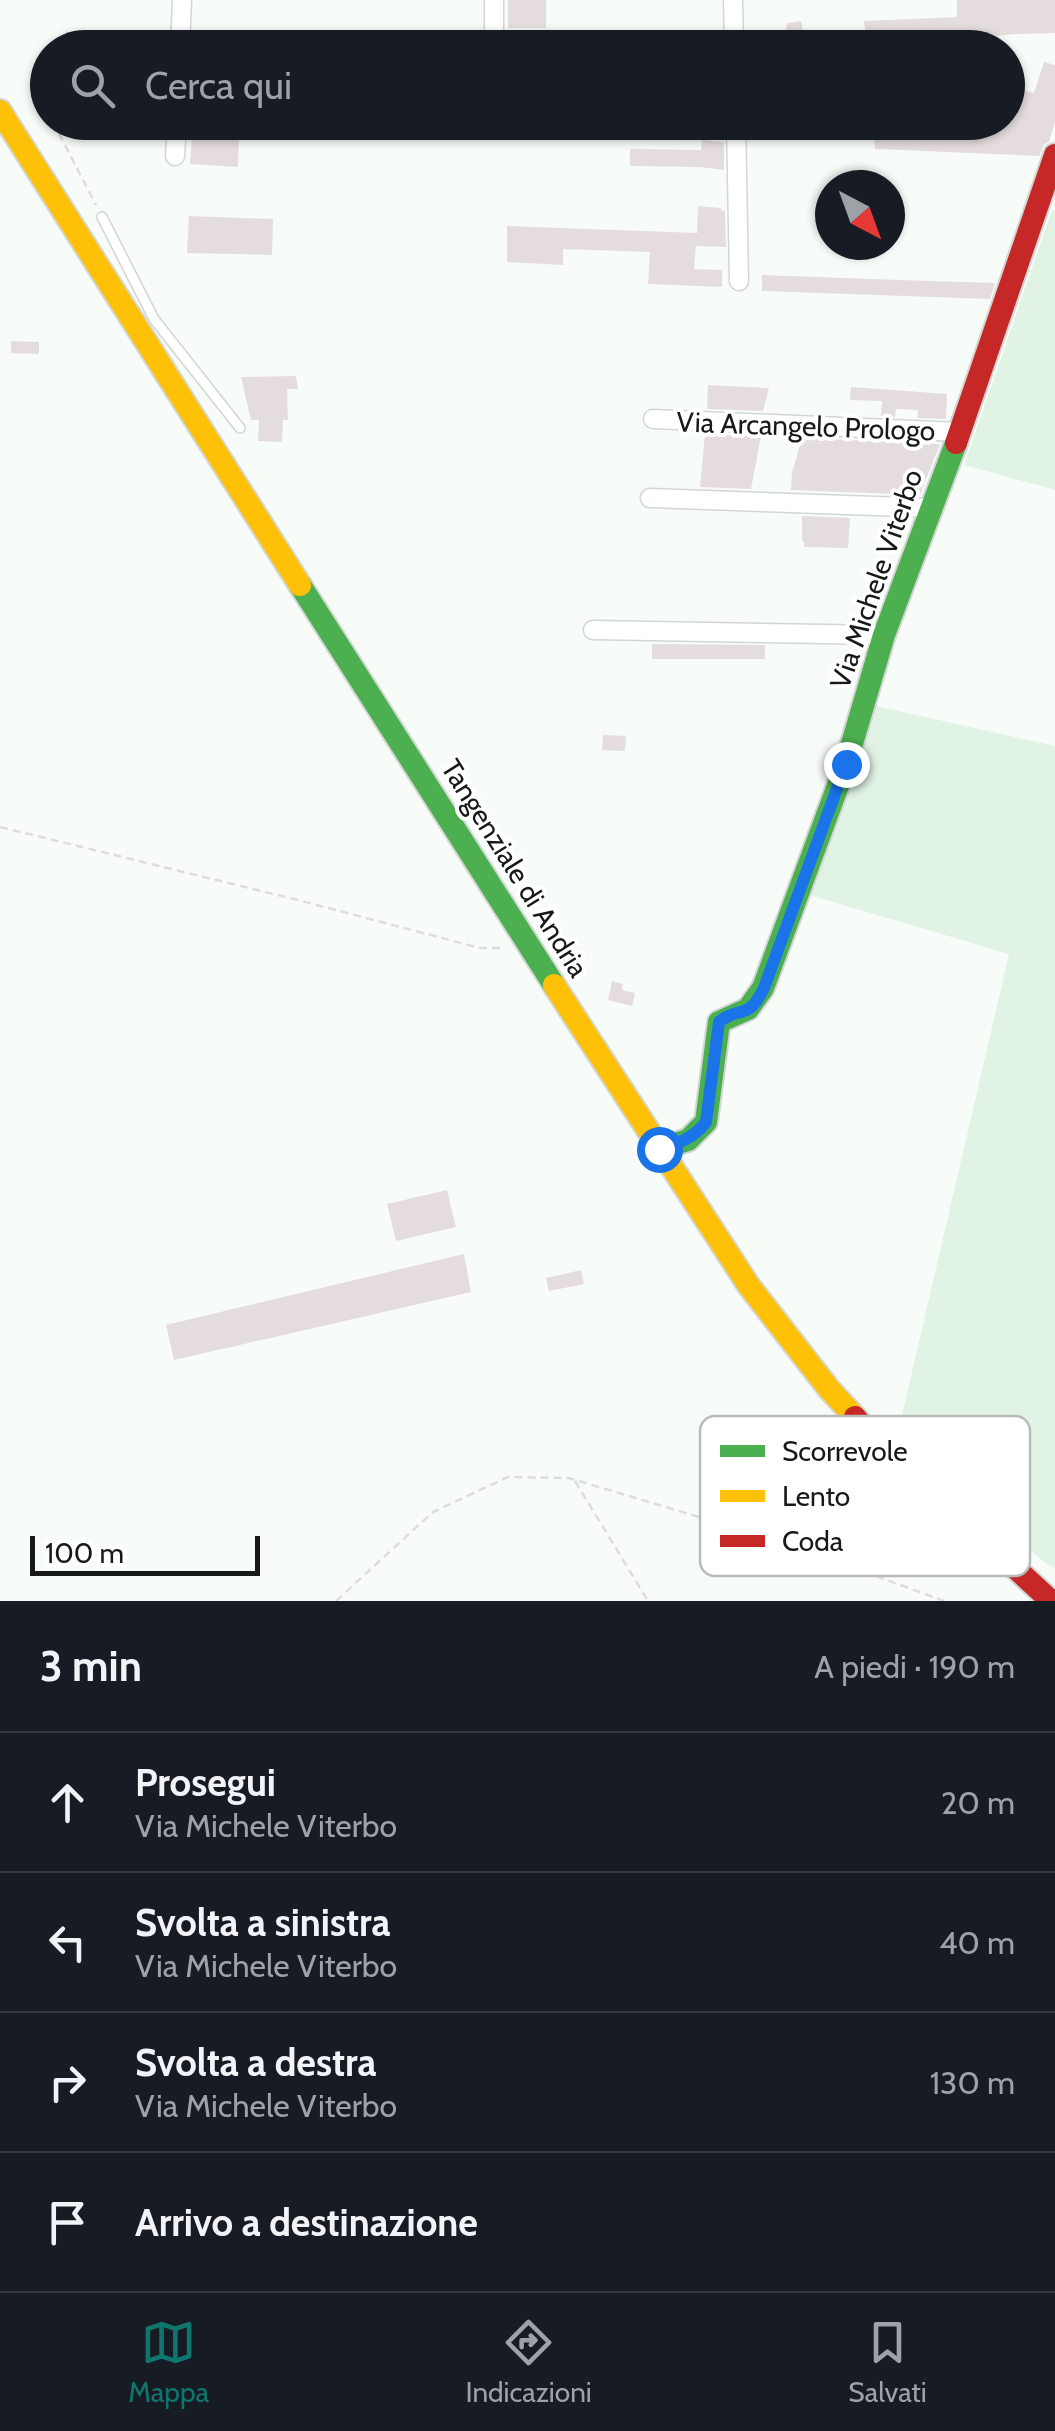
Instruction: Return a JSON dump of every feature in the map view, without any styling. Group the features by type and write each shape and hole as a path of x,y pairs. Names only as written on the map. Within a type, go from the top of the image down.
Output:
{"main road":[{"name":"Tangenziale di Andria","path":"0,111 148,328 529,948 659,1149 749,1286 854,1416"},
{"name":"Via Michele Viterbo","path":"659,1149 688,1140 706,1122 719,1022 755,1006 764,988 846,764 884,635 933,508 1055,154"},
{"path":"1030,1567 1055,1580"},
{"name":"Tangenziale di Andria","path":"1023,1576 1050,1601"}],"street":[{"path":"181,30 182,0"},
{"path":"494,0 494,30"},
{"path":"733,0 734,30"},
{"path":"175,156 176,140"},
{"path":"736,140 739,281"},
{"name":"Via Arcangelo Prologo","path":"652,419 960,432"},
{"path":"650,498 933,508"},
{"path":"593,630 884,635"}],"lane":[{"path":"102,217 148,328 240,428"}],"path":[{"path":"62,140 102,217"},
{"path":"0,827 480,948 529,948"},
{"path":"336,1601 433,1512 508,1477 575,1480 700,1517"},
{"path":"575,1480 648,1601"},
{"path":"876,1576 944,1601"}],"green space":[{"path":"1055,210 1055,490 964,465"},
{"path":"876,706 1055,746 1055,1568 1030,1550 1030,1416 902,1416 1009,954 806,894"}],"building":[{"path":"508,0 546,0 546,28 508,28"},
{"path":"957,0 1055,0 1055,33 865,30 864,21 957,17"},
{"path":"801,21 803,30 786,30 787,23"},
{"path":"1044,62 1055,65 1055,121 1049,142 1039,156 875,149 874,140 1025,140 1025,91 1034,93"},
{"path":"192,140 239,140 238,167 190,164"},
{"path":"702,140 724,142 724,170 630,166 630,149 701,150"},
{"path":"698,206 725,211 726,247 696,246 694,269 722,270 722,287 648,284 650,252 563,249 563,265 507,262 507,226 697,233"},
{"path":"189,216 273,219 272,255 187,253"},
{"path":"762,275 995,283 990,299 762,291"},
{"path":"11,341 39,342 39,354 11,353"},
{"path":"296,376 298,389 287,389 288,420 283,420 282,442 258,441 259,420 251,420 241,377"},
{"path":"708,385 769,388 763,411 707,409"},
{"path":"851,387 947,394 946,419 918,418 918,410 896,409 895,417 881,416 882,401 850,400"},
{"path":"705,434 761,436 751,489 700,487"},
{"path":"802,438 940,444 920,495 791,490"},
{"path":"802,516 850,518 848,548 804,547"},
{"path":"652,644 765,645 765,659 652,659"},
{"path":"603,735 626,736 625,751 602,750"},
{"path":"612,981 623,984 622,990 635,993 632,1006 608,1000"},
{"path":"447,1190 456,1227 396,1241 387,1204"},
{"path":"464,1254 471,1292 174,1360 166,1325"},
{"path":"581,1270 584,1284 549,1291 546,1278"}],"traffic: fast":[{"path":"659,1149 688,1140 706,1122 719,1022 748,1009 763,988 846,764 884,635 956,443"},
{"path":"300,585 554,985"}],"traffic: slow":[{"path":"0,111 300,585"},
{"path":"554,985 749,1286 854,1416"}],"traffic: jam":[{"path":"956,443 1055,155"},
{"path":"1024,1576 1051,1601"}],"route":[{"path":"659,1149 688,1140 706,1122 719,1022 755,1006 764,988 846,764"}]}
